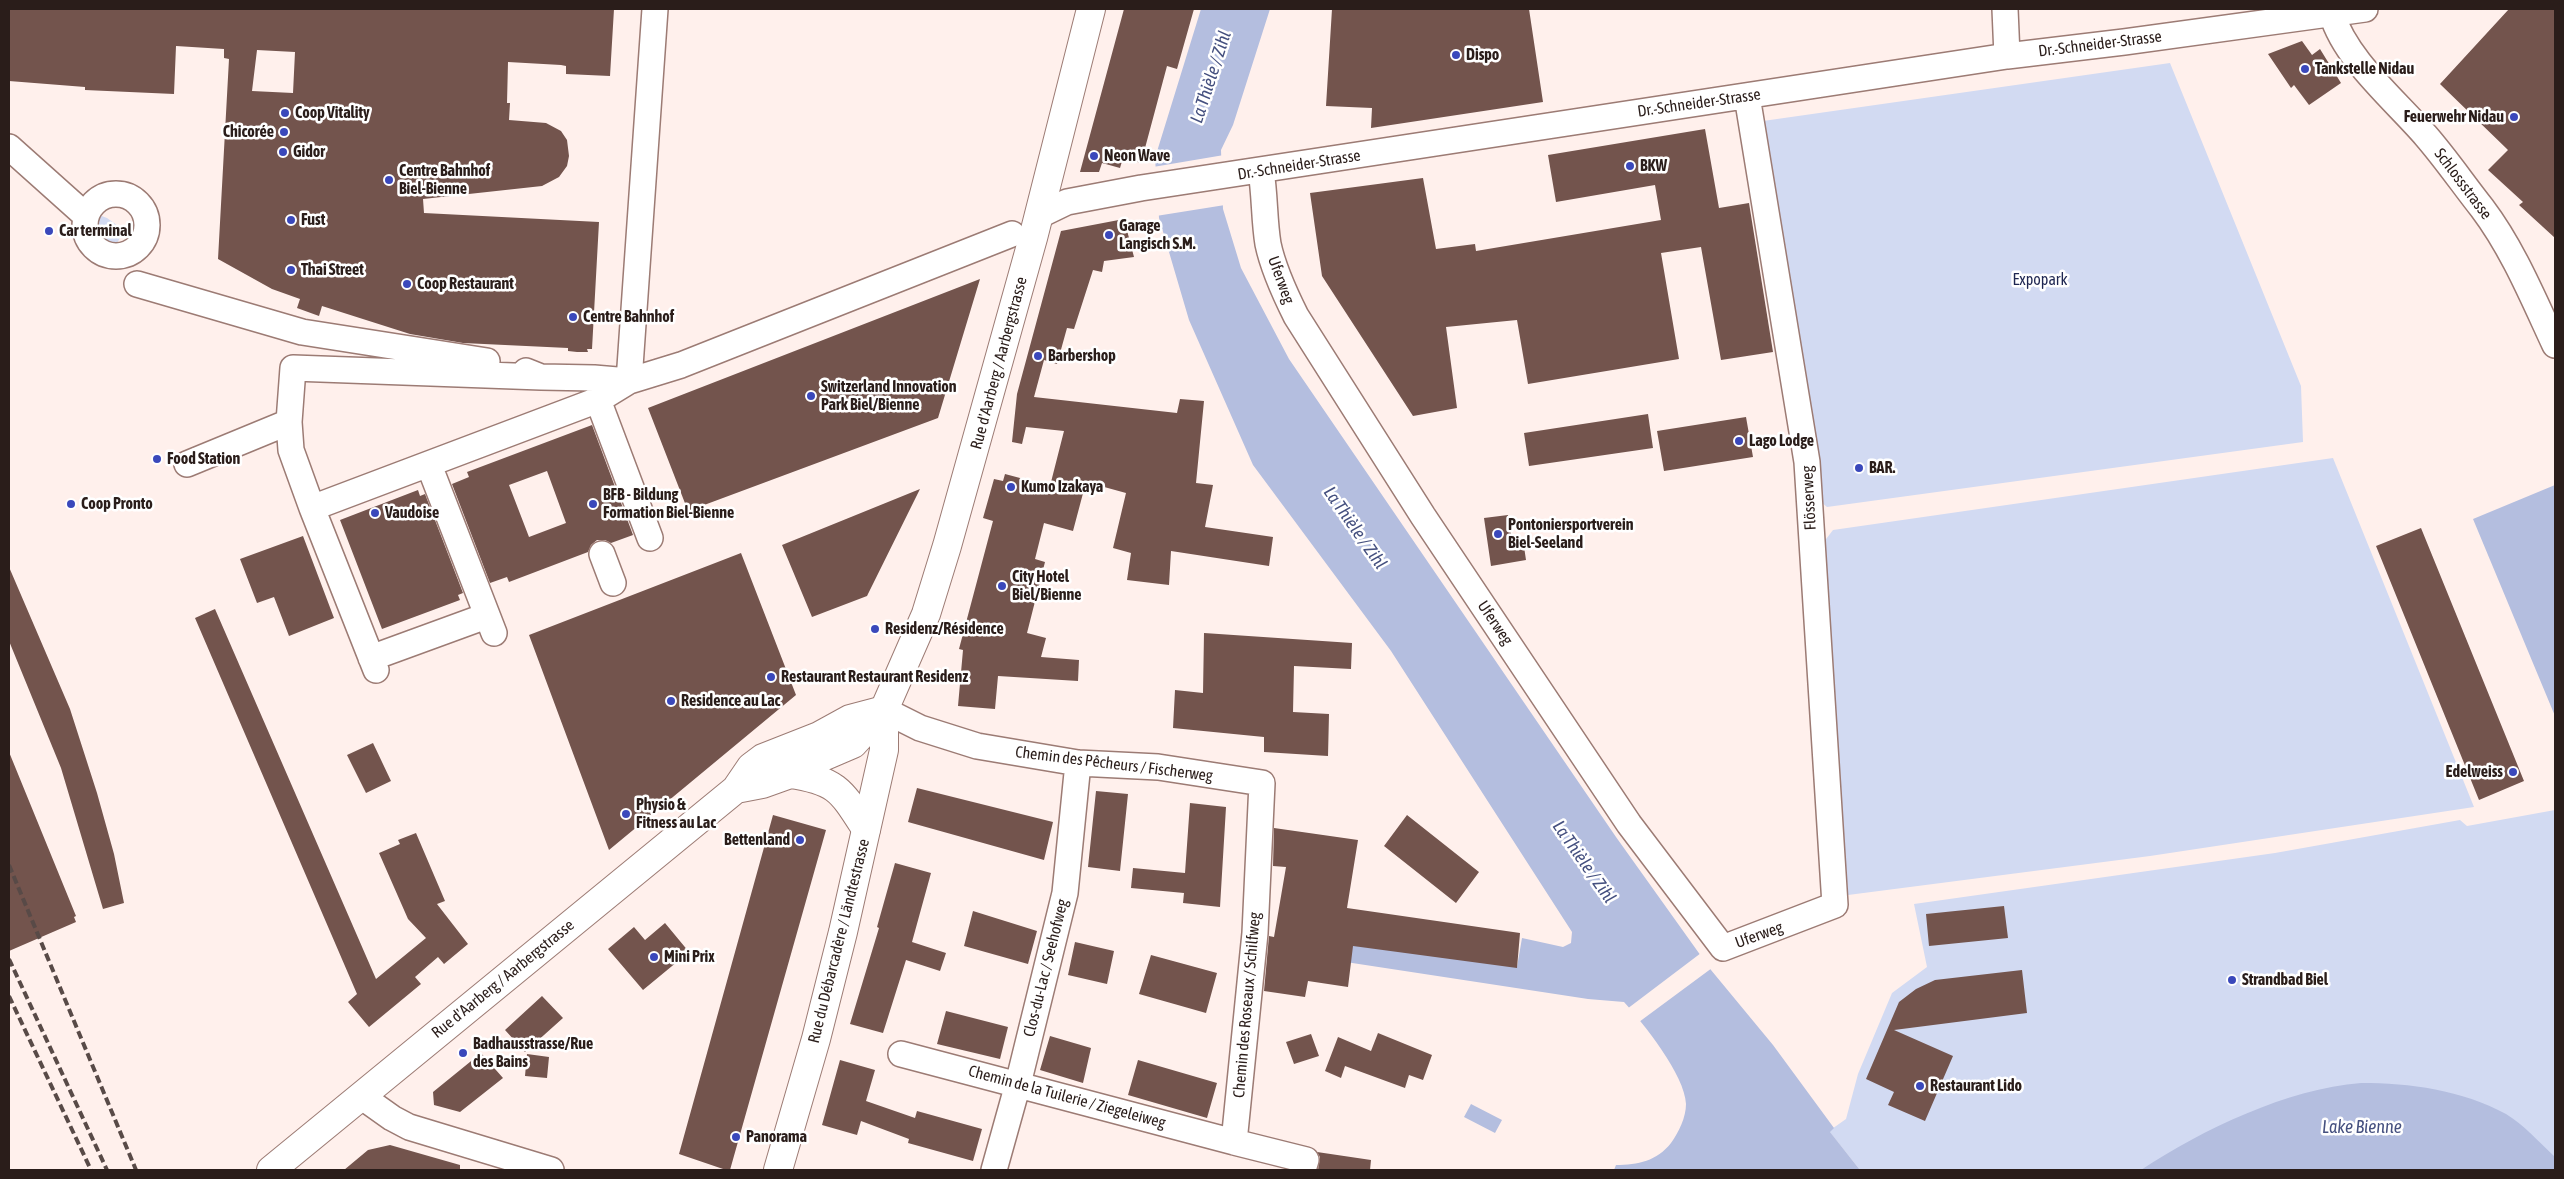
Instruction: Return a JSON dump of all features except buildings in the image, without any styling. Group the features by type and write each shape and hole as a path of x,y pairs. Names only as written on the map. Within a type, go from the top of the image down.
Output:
{"main road":[{"name":"Rue d'Aarberg / Aarbergstrasse","path":"736,789 762,784 790,774 811,762 853,744 884,710 926,614 973,456 1038,216 1091,9"},
{"name":"Rue d'Aarberg / Aarbergstrasse","path":"271,1170 736,789 751,767 763,758 819,736 850,719 884,710"},
{"name":"Rue du Débarcadère / Ländtestrasse","path":"778,1170 816,1039 866,829 884,750 884,710"},
{"name":"Rue d'Aarberg / Aarbergstrasse","path":"790,774 817,778 832,786 849,802 866,829"}],"street":[{"path":"629,381 655,9"},
{"path":"2005,9 2007,56"},
{"name":"Dr.-Schneider-Strasse","path":"1038,216 1067,202 1141,188 2007,56 2304,13 2332,14 2364,9"},
{"name":"Schlossstrasse","path":"2332,14 2336,30 2355,56 2427,137 2484,210 2515,261 2555,345"},
{"name":"Flösserweg","path":"1747,96 1807,462 1836,904"},
{"path":"9,147 85,215"},
{"name":"Uferweg","path":"1253,172 1265,194 1268,244 1284,293 1296,316 1423,516 1629,824 1723,948 1836,904"},
{"path":"312,508 598,400 629,381 681,365 1012,234"},
{"path":"137,284 302,332 506,363 541,377"},
{"path":"429,465 490,625 374,664 291,450 289,422 293,368 594,378 629,381"},
{"path":"598,400 650,538"},
{"path":"187,464 289,422"},
{"path":"602,554 613,583"},
{"name":"Chemin des Pêcheurs / Fischerweg","path":"884,710 920,728 977,746 1078,763 1158,767 1262,783"},
{"name":"Clos-du-Lac / Seehofweg","path":"994,1170 1018,1084 1065,893 1078,763"},
{"name":"Chemin des Roseaux / Schilfweg","path":"1234,1142 1255,933 1262,783"},
{"name":"Chemin de la Tuilerie / Ziegeleiweg","path":"901,1054 1234,1142"},
{"path":"361,1096 392,1118 409,1127 551,1170"},
{"path":"1234,1142 1306,1160 1303,1170"}],"green space":[{"name":"Expopark","path":"2170,63 2301,386 2303,442 1827,507 1820,501 1763,121"},
{"path":"99,215 121,228 122,235 117,243 107,243 92,224"},
{"path":"2333,458 2474,807 2150,856 1848,895 1823,543 1833,530"},
{"name":"Strandbad Biel","path":"2555,810 2555,1170 1860,1170 1829,1131 1846,1119 1858,1074 1892,993 1927,967 1914,904 2275,853 2460,820 2467,826"}],"water":[{"name":"La Thièle / Zihl","path":"1201,9 1270,9 1233,125 1221,150 1223,209 1241,268 1289,359 1616,837 1711,970 1773,1045 1834,1128 1830,1132 1860,1170 1614,1170 1616,1165 1646,1161 1666,1149 1679,1129 1685,1114 1686,1104 1679,1079 1662,1050 1624,1002 1588,999 1313,957 1313,940 1517,967 1522,938 1563,947 1571,943 1572,932 1391,651 1253,465 1189,320 1159,218 1155,158"},
{"path":"2555,485 2555,716 2473,519"},
{"name":"Lake Bienne","path":"2361,1083 2417,1086 2472,1099 2489,1106 2519,1123 2555,1157 2555,1170 2141,1170 2191,1140 2246,1113 2304,1093"},
{"path":"1471,1104 1502,1120 1495,1133 1464,1117"}],"pier":[{"path":"1224,155 1225,205 1156,216 1153,167"},
{"path":"1701,953 1712,968 1639,1022 1627,1009"}],"railway":[{"path":"9,865 136,1170"},
{"path":"9,959 107,1170"},
{"path":"9,996 91,1170"}],"place":[{"name":"Dispo","path":"1456,55"},
{"name":"Tankstelle Nidau","path":"2305,69"},
{"name":"Coop Vitality","path":"285,113"},
{"name":"Feuerwehr Nidau","path":"2514,117"},
{"name":"Chicorée","path":"284,132"},
{"name":"Gidor","path":"283,152"},
{"name":"Neon Wave","path":"1094,156"},
{"name":"BKW","path":"1630,166"},
{"name":"Centre Bahnhof Biel-Bienne","path":"389,180"},
{"name":"Fust","path":"291,220"},
{"name":"Car terminal","path":"49,231"},
{"name":"Garage Langisch S.M.","path":"1109,235"},
{"name":"Thai Street","path":"291,270"},
{"name":"Coop Restaurant","path":"407,284"},
{"name":"Centre Bahnhof","path":"573,317"},
{"name":"Barbershop","path":"1038,356"},
{"name":"Switzerland Innovation Park Biel/Bienne","path":"811,396"},
{"name":"Lago Lodge","path":"1739,441"},
{"name":"Food Station","path":"157,459"},
{"name":"BAR.","path":"1859,468"},
{"name":"Kumo Izakaya","path":"1011,487"},
{"name":"Coop Pronto","path":"71,504"},
{"name":"BFB - Bildung Formation Biel-Bienne","path":"593,504"},
{"name":"Vaudoise","path":"375,513"},
{"name":"Pontoniersportverein Biel-Seeland","path":"1498,534"},
{"name":"City Hotel Biel/Bienne","path":"1002,586"},
{"name":"Residenz/Résidence","path":"875,629"},
{"name":"Restaurant Restaurant Residenz","path":"771,677"},
{"name":"Residence au Lac","path":"671,701"},
{"name":"Edelweiss","path":"2513,772"},
{"name":"Physio & Fitness au Lac","path":"626,814"},
{"name":"Bettenland","path":"800,840"},
{"name":"Mini Prix","path":"654,957"},
{"name":"Strandbad Biel","path":"2232,980"},
{"name":"Badhausstrasse/Rue des Bains","path":"463,1053"},
{"name":"Restaurant Lido","path":"1920,1086"},
{"name":"Panorama","path":"736,1137"}]}
